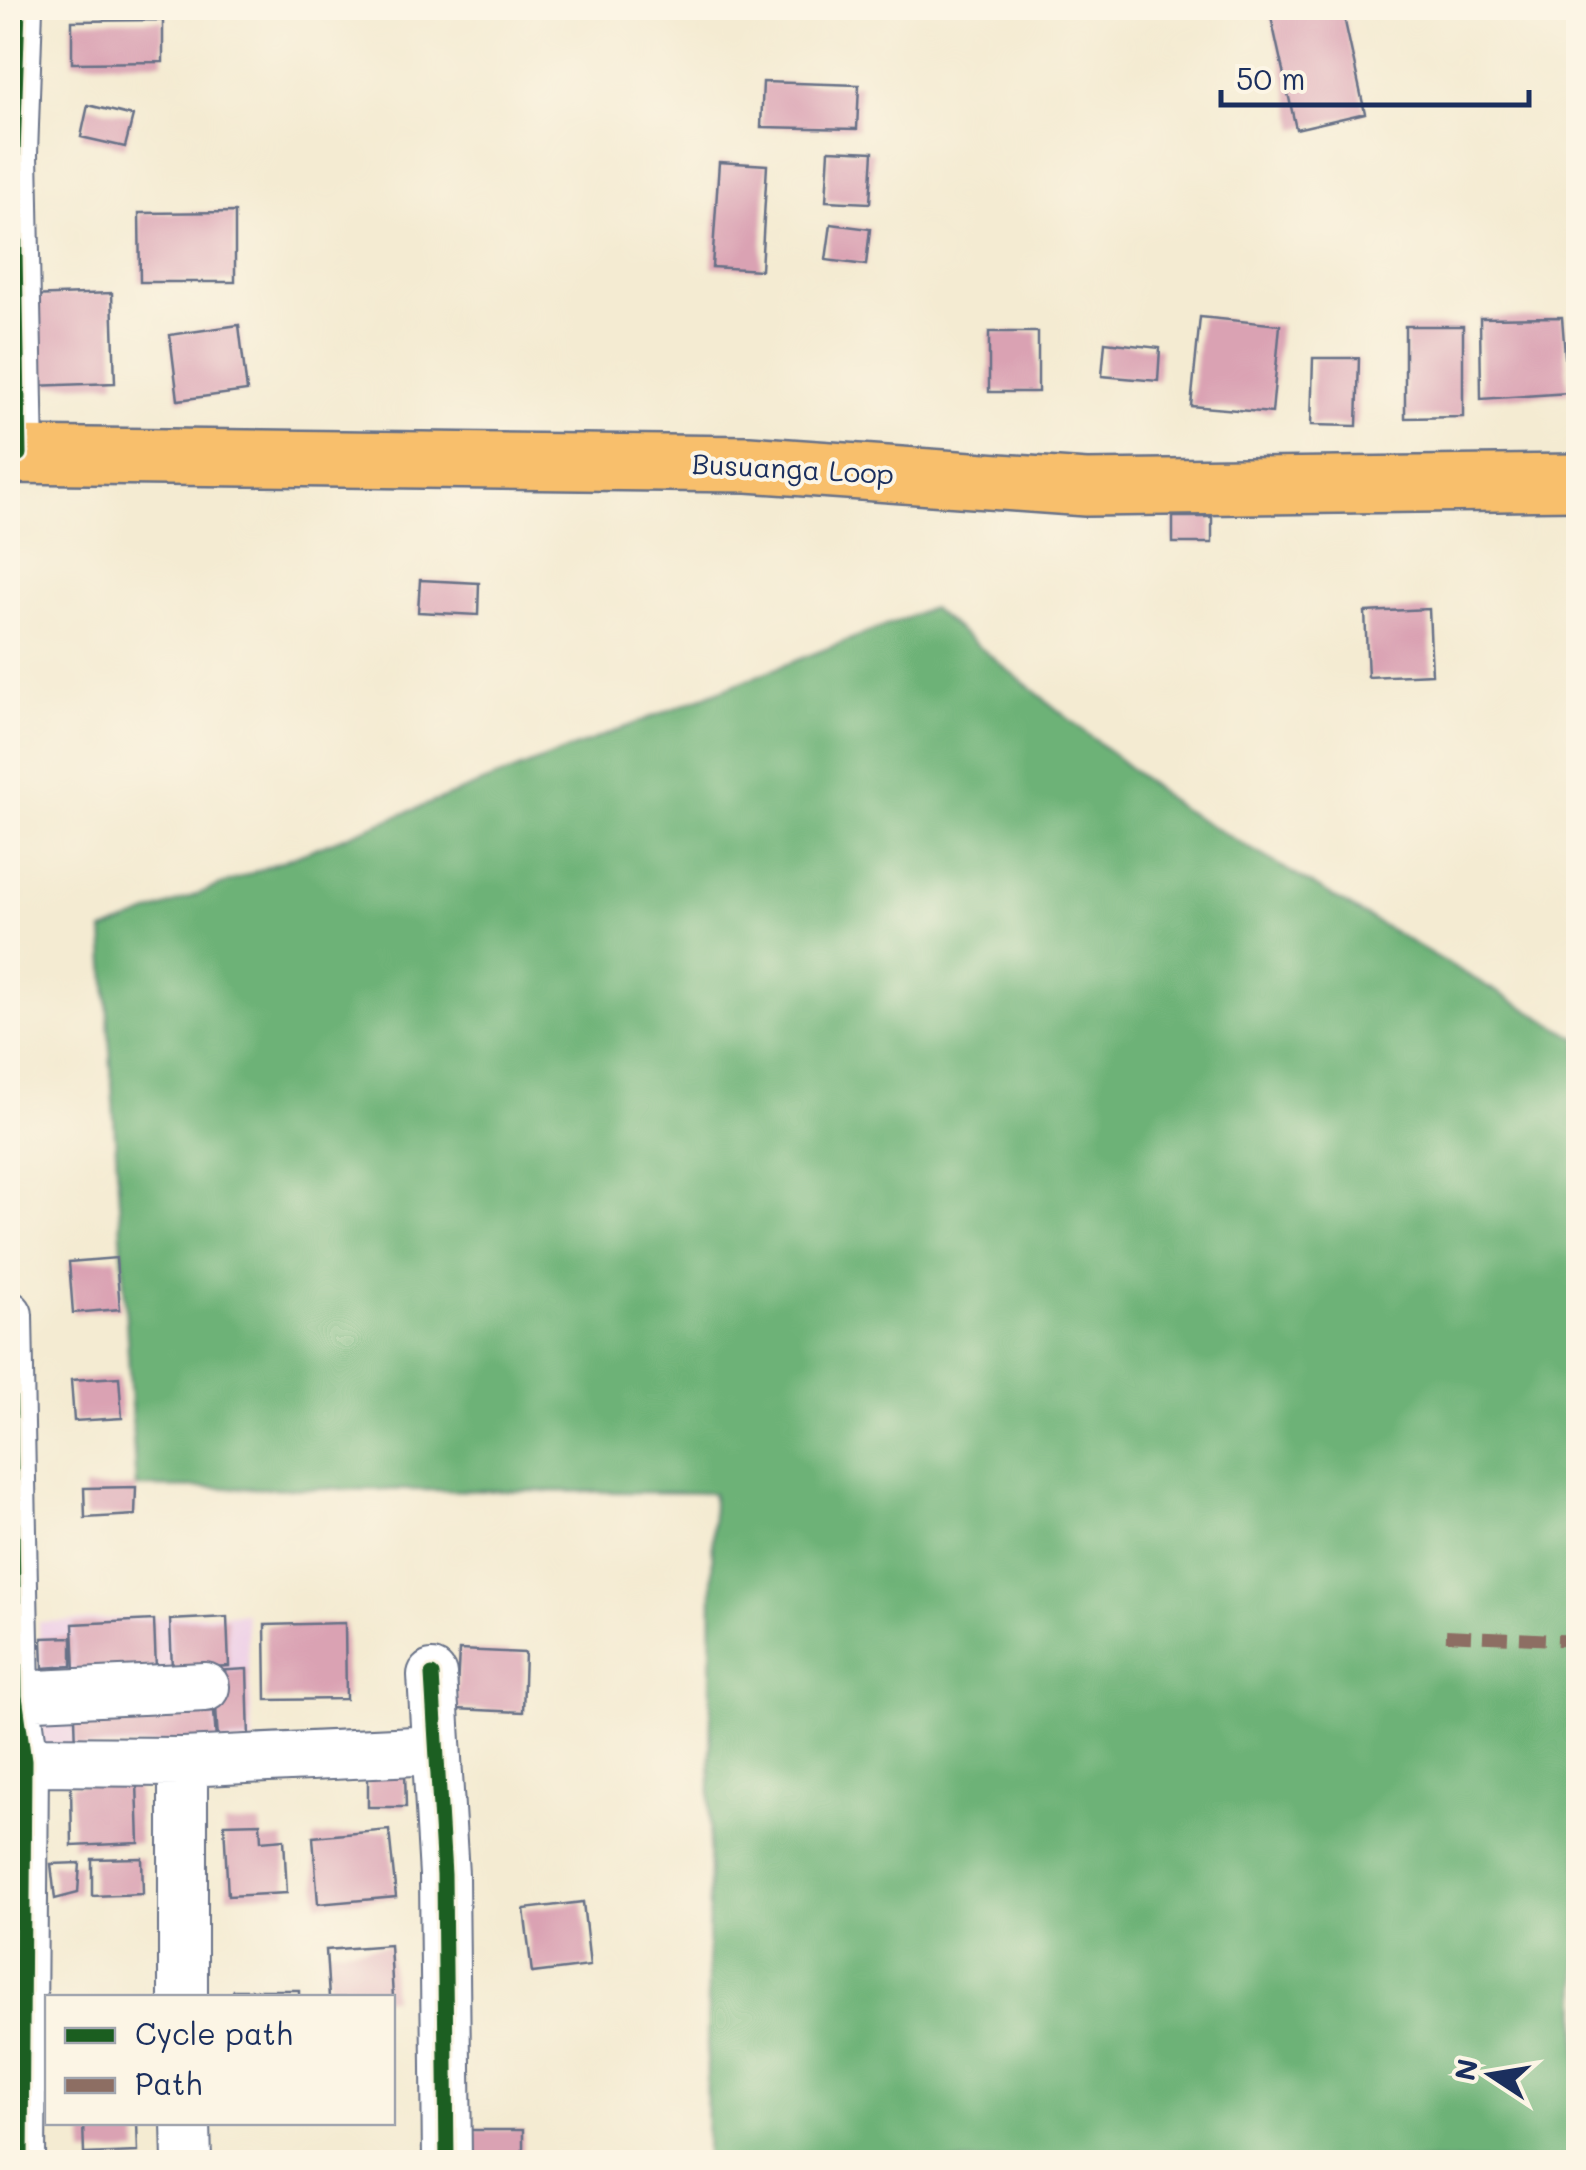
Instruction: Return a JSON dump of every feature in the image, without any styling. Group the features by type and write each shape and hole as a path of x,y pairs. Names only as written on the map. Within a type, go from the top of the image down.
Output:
{"main road":[{"name":"Busuanga Loop","path":"13,454 748,464 1086,488 1578,482"}],"street":[{"path":"13,454 13,154 18,8"},
{"path":"8,1316 14,1696 24,1761 21,2162"},
{"path":"432,1675 444,1875 447,2162"},
{"path":"14,1696 205,1687"},
{"path":"24,1761 183,1762 436,1750"},
{"path":"183,1762 183,1995"},
{"path":"186,2125 187,2162"}],"shaded area":[{"path":"246,1613 253,1743 42,1750 39,1622"}],"green space":[{"path":"931,608 1177,806 1578,1039 1578,2162 706,2162 713,1493 136,1487 103,931"}],"building":[{"path":"1269,8 1342,8 1365,113 1296,129"},
{"path":"163,20 163,62 72,63 72,21"},
{"path":"763,82 859,85 857,129 761,127"},
{"path":"88,105 133,116 125,147 81,137"},
{"path":"829,150 873,152 870,203 826,201"},
{"path":"719,162 767,165 761,270 712,267"},
{"path":"235,212 235,282 140,282 139,213"},
{"path":"831,224 870,229 866,265 826,260"},
{"path":"112,293 115,383 32,386 29,296"},
{"path":"1200,317 1280,325 1272,413 1191,406"},
{"path":"1562,317 1568,393 1481,399 1480,318"},
{"path":"239,325 247,391 178,400 170,335"},
{"path":"1405,326 1463,326 1463,417 1405,418"},
{"path":"989,332 1038,332 1038,392 989,392"},
{"path":"1105,342 1160,348 1158,381 1102,376"},
{"path":"1313,358 1359,358 1357,426 1311,425"},
{"path":"1173,517 1212,517 1212,543 1173,543"},
{"path":"420,580 479,583 478,615 418,612"},
{"path":"1429,609 1432,674 1368,677 1365,612"},
{"path":"116,1258 120,1309 73,1313 69,1262"},
{"path":"119,1377 122,1418 74,1421 71,1380"},
{"path":"136,1487 135,1515 85,1518 84,1488"},
{"path":"227,1617 229,1666 172,1669 170,1620"},
{"path":"154,1620 156,1669 75,1673 73,1624"},
{"path":"345,1623 346,1699 266,1700 265,1625"},
{"path":"72,1637 72,1666 43,1668 42,1638"},
{"path":"459,1650 525,1653 523,1712 456,1709"},
{"path":"247,1669 249,1739 218,1741 214,1671"},
{"path":"214,1711 216,1741 76,1747 75,1717"},
{"path":"405,1773 406,1807 368,1807 368,1774"},
{"path":"137,1783 139,1843 72,1846 71,1785"},
{"path":"260,1823 261,1841 284,1839 287,1893 228,1896 224,1824"},
{"path":"389,1830 396,1897 318,1904 313,1837"},
{"path":"142,1858 143,1894 92,1896 92,1859"},
{"path":"80,1863 78,1893 55,1899 51,1864"},
{"path":"583,1902 590,1966 532,1973 524,1909"},
{"path":"390,1945 393,1995 329,1995 326,1950"},
{"path":"233,1990 299,1990 299,1995 233,1995"},
{"path":"83,2125 137,2125 138,2152 84,2154"},
{"path":"470,2130 523,2130 523,2162 470,2162"},
{"path":"405,2156 405,2162 336,2162 336,2158"}],"marked path":[{"path":"1446,1635 1578,1641"}],"cycle path":[{"path":"18,8 13,154 19,454"},
{"path":"8,1315 15,1696 24,1761 21,2162"},
{"path":"432,1675 444,1875 447,2162"}]}
